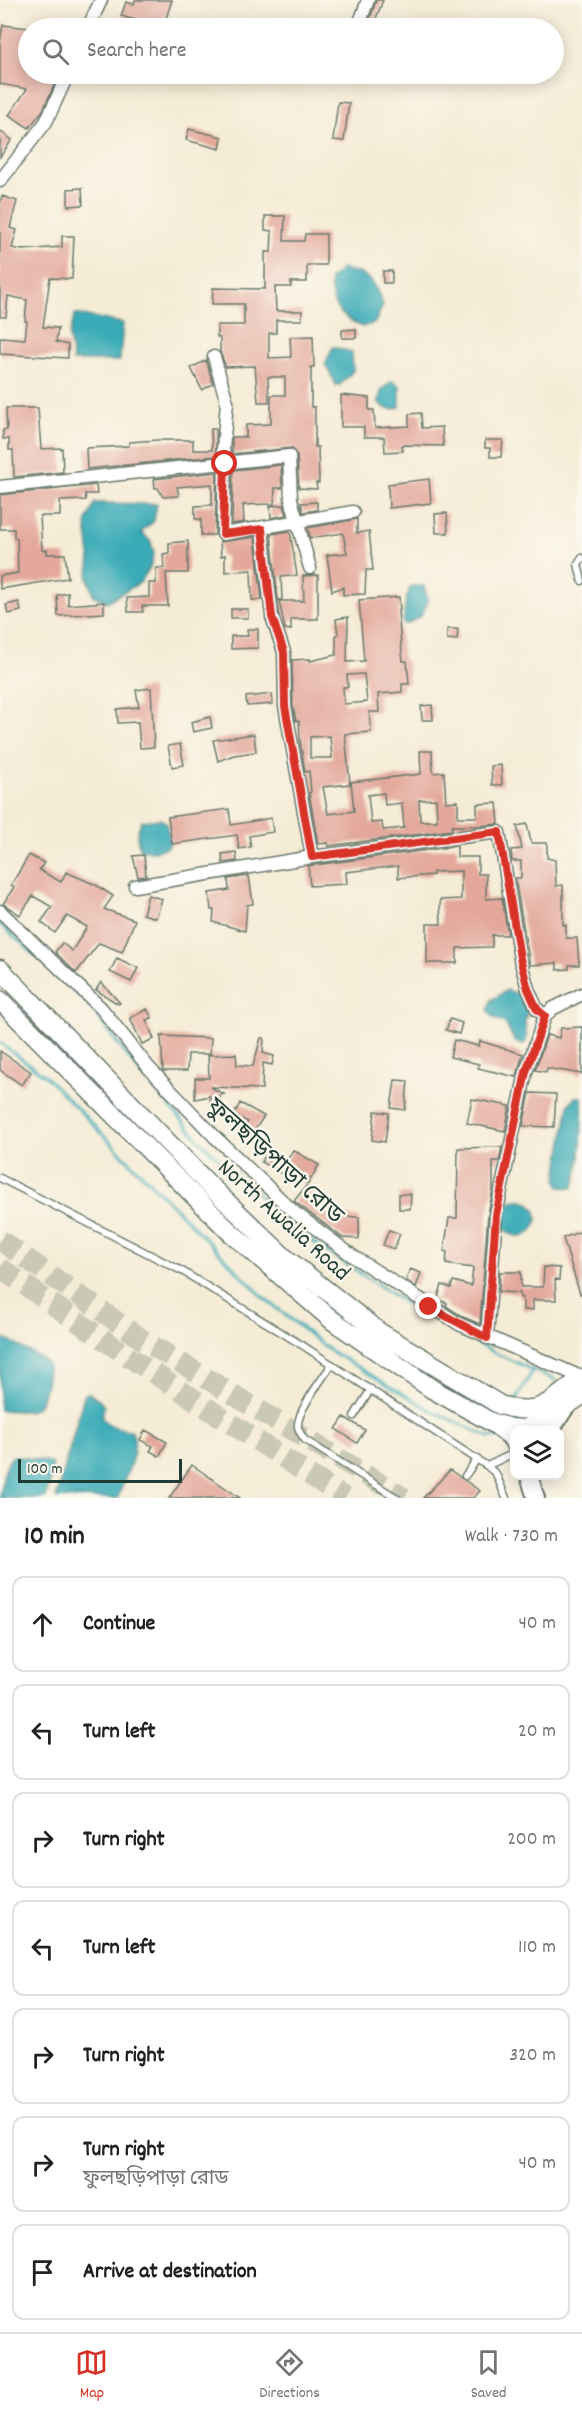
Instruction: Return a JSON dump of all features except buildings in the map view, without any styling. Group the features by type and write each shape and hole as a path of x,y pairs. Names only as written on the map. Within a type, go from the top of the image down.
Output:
{"main road":[{"name":"North Awalia Road","path":"0,969 211,1187 284,1257 379,1332 500,1405 519,1411 539,1409 578,1376"},
{"name":"North Awalia Road","path":"0,1000 229,1230 332,1320 432,1389 491,1422 510,1437"},
{"path":"15,1015 30,1000"},
{"name":"North Awalia Road","path":"491,1422 510,1428 524,1429 539,1424 582,1395"},
{"name":"North Awalia Road","path":"554,1426 566,1407"},
{"path":"530,1480 536,1498"}],"street":[{"path":"93,18 101,0"},
{"path":"361,18 368,0"},
{"path":"0,181 46,122 63,84"},
{"path":"214,357 226,402 223,449 225,464 223,534 353,512"},
{"path":"0,487 289,456 291,499 310,568"},
{"path":"262,529 272,617 284,652 285,706 312,857"},
{"path":"135,886 312,857 499,832 523,969 532,1000 545,1016"},
{"name":"ফুলছড়িপাড়া রোড","path":"0,911 101,1008 149,1068 215,1137 294,1212 354,1257 429,1307 487,1338 555,1364 578,1376"},
{"path":"487,1338 496,1215 526,1072 545,1016 582,994"}],"lane":[{"path":"582,558 578,564 582,581"},
{"path":"0,1178 182,1271 332,1364 487,1466 496,1474 506,1498"},
{"path":"332,1364 299,1415 300,1434 305,1440 397,1498"},
{"path":"354,1416 371,1389"},
{"path":"487,1466 510,1455"},
{"path":"465,1476 477,1459"}],"water":[{"path":"342,269 359,273 369,279 377,289 383,305 375,323 362,327 337,309 332,297 330,279"},
{"path":"75,314 123,323 120,361 73,361 69,336"},
{"path":"333,347 352,352 353,371 340,385 336,385 325,364"},
{"path":"392,381 400,386 400,407 390,409 385,408 378,401 382,389"},
{"path":"95,503 157,504 154,521 141,532 151,542 154,553 150,567 141,582 107,602 94,596 88,578 90,556 86,523"},
{"path":"411,586 424,586 428,602 421,616 403,624 406,599"},
{"path":"160,819 166,822 170,842 168,847 155,851 141,850 137,836 142,821"},
{"path":"507,990 522,995 529,1007 525,1021 527,1039 524,1044 515,1042 505,1023 493,1017 488,1011 491,1000"},
{"path":"575,1097 582,1097 578,1169 573,1188 560,1187 557,1180 558,1170 569,1104"},
{"path":"519,1200 532,1205 537,1218 532,1231 519,1236 506,1231 501,1218 506,1205"},
{"path":"0,1336 43,1359 48,1365 43,1396 34,1409 0,1410"},
{"path":"89,1393 100,1400 104,1407 102,1417 107,1423 131,1430 134,1446 131,1463 118,1498 56,1498 83,1399 85,1394"},
{"path":"14,1456 52,1464 51,1480 45,1498 0,1498 7,1463"}],"waterway":[{"path":"0,924 85,1001 139,1071 202,1143 302,1235 407,1304 497,1354 555,1380"},
{"path":"0,1043 45,1076 263,1297 329,1350 432,1411 489,1437 498,1437"},
{"path":"516,1400 533,1370"}],"tunnel":[{"path":"0,1240 143,1340 404,1498"},
{"path":"0,1268 126,1355 345,1498"}],"route":[{"path":"225,464 223,534 262,529 272,617 284,652 285,706 312,857 499,832 520,958 532,1000 545,1016 539,1027 526,1072 496,1215 487,1338 429,1307"}]}
